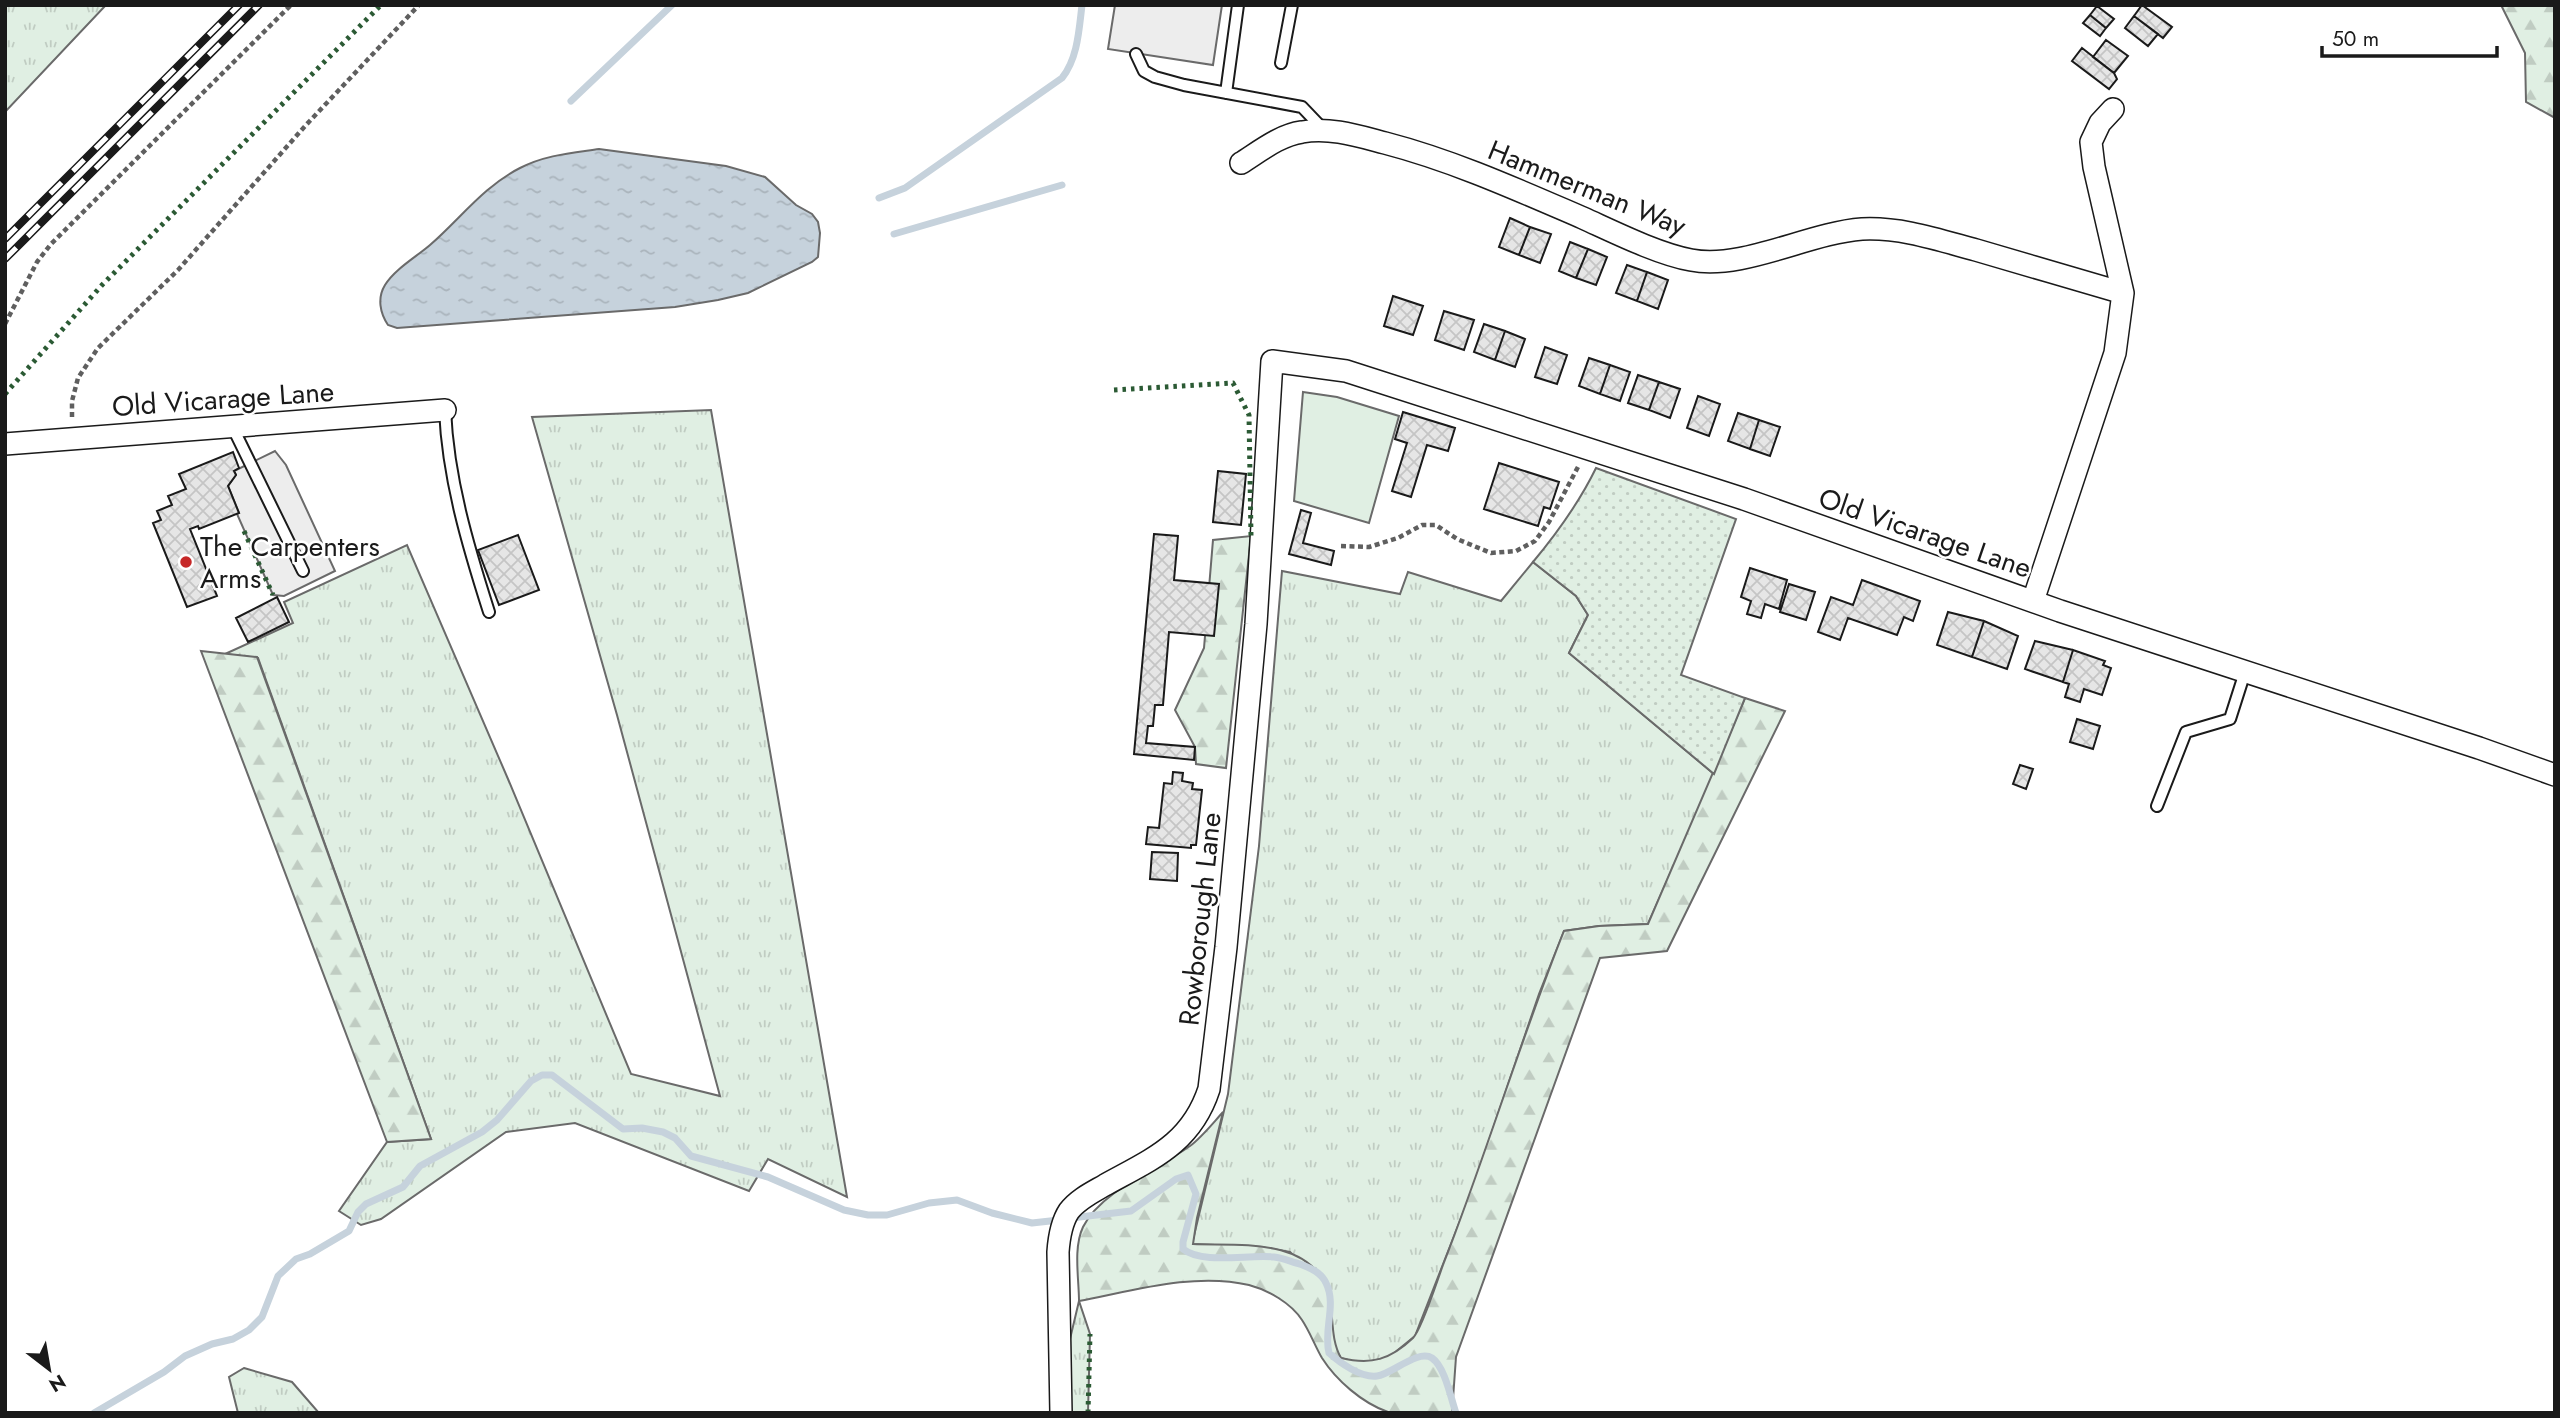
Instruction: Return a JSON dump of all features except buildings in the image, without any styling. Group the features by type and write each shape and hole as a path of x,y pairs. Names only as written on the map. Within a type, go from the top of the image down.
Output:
{"street":[{"path":"2033,601 2115,352 2123,293 2094,167 2091,142 2100,123 2113,110"},
{"name":"Hammerman Way","path":"1241,163 1280,139 1301,132 1345,133 1452,164 1691,260 1718,261 1745,257 1837,232 1865,229 1899,231 2017,261 2123,293"},
{"name":"Old Vicarage Lane","path":"1272,361 1346,371 1586,448 1744,499 2033,601 2555,775"},
{"name":"Rowborough Lane","path":"1061,1413 1058,1252 1060,1233 1069,1211 1088,1195 1177,1141 1202,1111 1209,1089 1226,947 1256,624 1272,361"},
{"name":"Old Vicarage Lane","path":"5,444 445,410"}],"lane":[{"path":"1226,93 1238,5"},
{"path":"1281,63 1292,5"},
{"path":"1136,54 1144,72 1155,77 1302,107 1325,131"},
{"path":"445,410 450,458 465,535 489,611"},
{"path":"232,426 303,571"},
{"path":"2157,806 2186,732 2230,719 2245,671"}],"path":[{"path":"5,324 37,262 51,244 291,5"},
{"path":"76,439 72,418 75,390 78,378 98,348 178,270 306,125 419,5"},
{"path":"1341,546 1369,547 1398,538 1422,525 1436,525 1457,539 1491,553 1516,551 1535,541 1549,522 1586,448"}],"green space":[{"path":"5,5 106,5 5,112"},
{"path":"2501,5 2555,5 2555,118 2526,102 2525,53"},
{"path":"1303,392 1337,397 1399,416 1369,523 1294,501"},
{"path":"711,410 847,1197 768,1159 749,1191 575,1123 506,1132 381,1219 361,1225 339,1211 387,1142 431,1139 258,658 225,654 293,623 284,602 407,545 631,1074 720,1096 617,715 532,417"},
{"path":"1596,468 1736,519 1681,675 1745,698 1714,774 1569,653 1588,615 1576,596 1533,562 1568,517"},
{"path":"1251,536 1226,768 1196,764 1195,747 1175,710 1204,648 1213,540"},
{"path":"1533,562 1576,596 1588,615 1569,653 1714,774 1648,924 1564,931 1539,994 1472,1190 1415,1336 1388,1358 1359,1363 1341,1358 1335,1349 1327,1289 1290,1252 1261,1247 1192,1244 1228,1094 1259,846 1282,571 1400,594 1408,572 1501,601"},
{"path":"201,651 257,657 431,1139 387,1142"},
{"path":"1745,698 1785,711 1667,951 1600,958 1456,1357 1452,1413 1394,1413 1369,1403 1350,1390 1328,1366 1292,1308 1264,1290 1249,1285 1207,1281 1163,1284 1079,1301 1078,1244 1083,1227 1091,1214 1116,1192 1190,1146 1223,1112 1193,1244 1250,1245 1288,1252 1304,1260 1318,1272 1327,1289 1335,1342 1341,1358 1362,1361 1380,1359 1413,1338 1429,1304 1564,931 1648,924"},
{"path":"1079,1301 1090,1334 1088,1413 1071,1413 1070,1339"},
{"path":"244,1368 292,1382 319,1413 238,1413 229,1377"}],"shaded area":[{"path":"1115,5 1222,5 1213,65 1108,49"},
{"path":"275,451 286,465 335,571 284,596 273,595 237,514 239,513 228,486 236,475 234,471"}],"water":[{"path":"599,149 726,166 765,177 796,205 812,214 818,222 818,257 748,293 675,307 397,328 388,325 380,305 385,285 484,193 507,175 539,160"}],"waterway":[{"path":"571,101 672,5"},
{"path":"879,198 905,188 1062,78 1075,52 1082,5"},
{"path":"894,234 1062,185"},
{"path":"94,1413 164,1372 185,1356 212,1344 233,1339 249,1330 262,1317 278,1276 296,1259 310,1254 349,1231 358,1212 366,1204 403,1187 420,1166 482,1132 497,1120 531,1081 542,1075 552,1075 623,1129 642,1128 663,1132 675,1138 691,1156 768,1177 844,1210 868,1215 887,1215 929,1203 957,1200 992,1213 1032,1223 1059,1220"},
{"path":"1071,1218 1131,1211 1176,1179 1188,1175 1196,1194 1183,1249 1202,1257 1277,1258 1315,1271 1324,1279 1329,1291 1329,1353 1351,1369 1371,1376 1383,1374 1412,1359 1426,1356 1432,1358 1444,1376 1456,1413"}],"railway":[{"path":"5,239 239,5"},
{"path":"5,259 259,5"}],"hedge":[{"path":"5,394 102,285 381,5"},
{"path":"1114,390 1233,383 1249,415 1251,536"},
{"path":"244,531 273,595"},
{"path":"1088,1413 1090,1334"}],"place":[{"name":"The Carpenters Arms","path":"186,562"}]}
